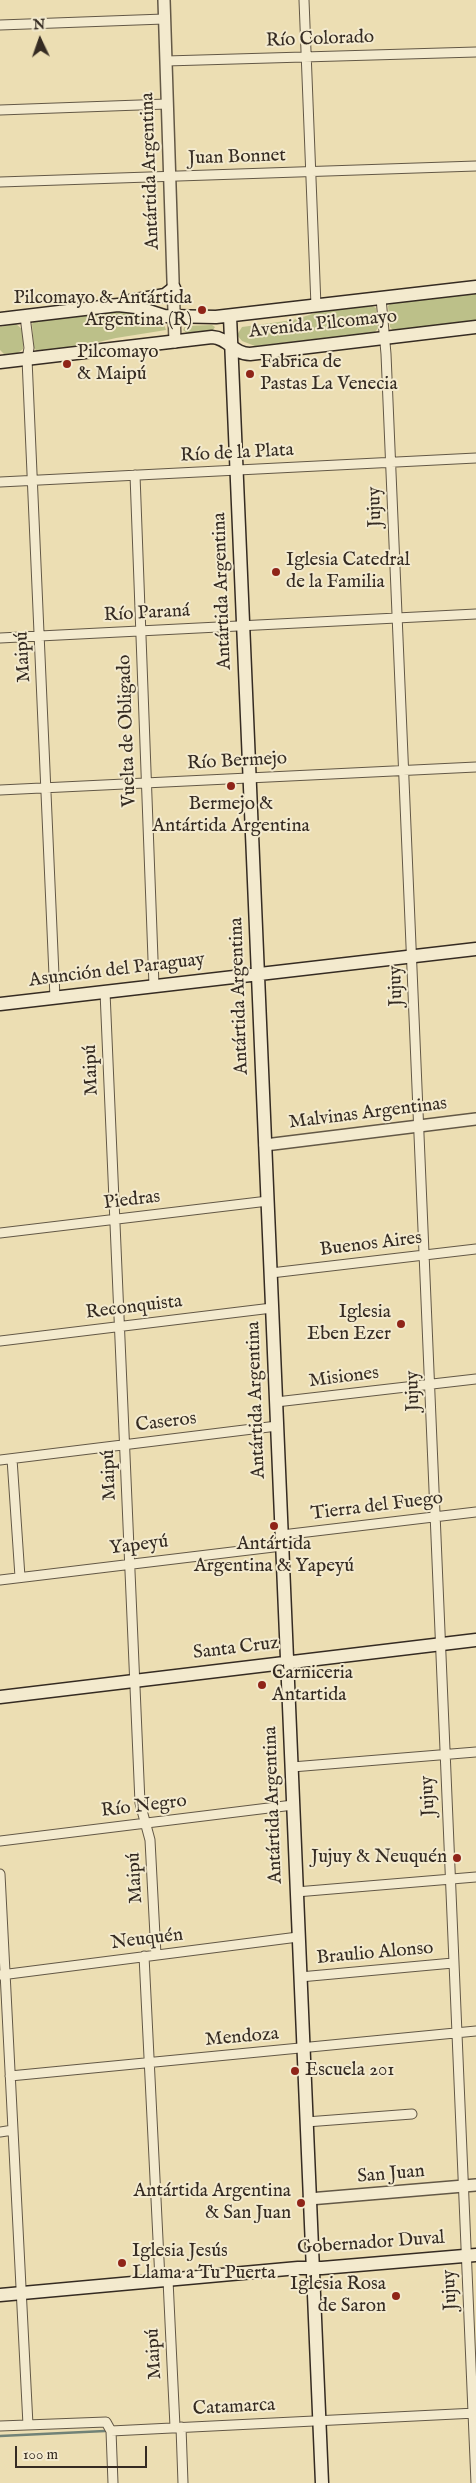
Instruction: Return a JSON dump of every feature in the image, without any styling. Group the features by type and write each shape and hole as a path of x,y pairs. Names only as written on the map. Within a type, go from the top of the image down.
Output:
{"main road":[{"name":"Avenida Pilcomayo","path":"0,319 115,305 130,305 157,315 175,317 230,316 476,287"},
{"path":"115,305 165,295 174,288"},
{"name":"Antártida Argentina","path":"230,316 322,2483"},
{"name":"Avenida Pilcomayo","path":"0,362 218,337 239,352 250,354 476,327"},
{"name":"Asunción del Paraguay","path":"0,1004 476,949"},
{"name":"Santa Cruz","path":"0,1697 476,1640"},
{"name":"Gobernador Duval","path":"0,2295 471,2255"}],"street":[{"name":"Antártida Argentina","path":"164,0 175,342"},
{"path":"304,0 316,306"},
{"path":"0,24 164,19"},
{"name":"Río Colorado","path":"166,61 476,52"},
{"path":"0,110 167,104"},
{"name":"Juan Bonnet","path":"0,182 476,166"},
{"name":"Jujuy","path":"381,298 385,338 391,463 463,2186 471,2255 476,2483"},
{"name":"Maipú","path":"26,316 29,345 27,359 55,998"},
{"name":"Río de la Plata","path":"0,482 476,458"},
{"name":"Vuelta de Obligado","path":"135,475 154,986"},
{"name":"Río Paraná","path":"0,638 476,614"},
{"name":"Río Bermejo","path":"0,790 476,767"},
{"name":"Maipú","path":"105,992 140,1803 150,1840 156,1955"},
{"name":"Malvinas Argentinas","path":"265,1145 476,1119"},
{"name":"Piedras","path":"0,1233 268,1201"},
{"name":"Buenos Aires","path":"271,1273 476,1249"},
{"name":"Reconquista","path":"0,1341 272,1308"},
{"name":"Misiones","path":"276,1402 476,1379"},
{"name":"Caseros","path":"0,1460 277,1426"},
{"path":"12,1459 20,1577"},
{"name":"Tierra del Fuego","path":"282,1540 476,1512"},
{"name":"Yapeyú","path":"0,1580 130,1564 282,1540"},
{"path":"292,1767 476,1752"},
{"name":"Río Negro","path":"0,1841 293,1805"},
{"path":"0,1874 3,1974 28,2425"},
{"path":"296,1892 476,1877"},
{"name":"Neuquén","path":"3,1974 298,1937"},
{"name":"Maipú","path":"144,1956 164,2280 183,2483"},
{"name":"Braulio Alonso","path":"300,1977 453,1963"},
{"name":"Mendoza","path":"10,2076 476,2031"},
{"path":"306,2122 412,2114"},
{"path":"0,2132 13,2130"},
{"name":"San Juan","path":"309,2199 476,2185"},
{"name":"Catamarca","path":"0,2426 101,2421 108,2424 111,2431 474,2413"},
{"path":"111,2431 113,2483"}],"green space":[{"path":"476,293 476,320 393,330 390,327 388,306 391,303"},
{"path":"372,306 376,308 378,328 375,332 255,346 242,341 237,335 242,327 293,320 322,311"},
{"path":"115,312 135,313 164,324 166,330 90,344 37,351 34,348 32,324 34,321"},
{"path":"16,324 23,330 23,349 18,353 4,354 0,350 0,327"},
{"path":"212,325 215,327 213,330 187,333 183,330 185,326"}],"waterway":[{"path":"0,2436 105,2431"}],"place":[{"name":"Pilcomayo & Antártida Argentina (R)","path":"202,310"},
{"name":"Pilcomayo & Maipú","path":"67,364"},
{"name":"Fabrica de Pastas La Venecia","path":"250,374"},
{"name":"Iglesia Catedral de la Familia","path":"276,572"},
{"name":"Bermejo & Antártida Argentina","path":"231,786"},
{"name":"Iglesia Eben Ezer","path":"401,1324"},
{"name":"Antártida Argentina & Yapeyú","path":"274,1526"},
{"name":"Carniceria Antartida","path":"262,1685"},
{"name":"Jujuy & Neuquén","path":"457,1858"},
{"name":"Escuela 201","path":"295,2071"},
{"name":"Antártida Argentina & San Juan","path":"301,2203"},
{"name":"Iglesia Jesús Llama a Tu Puerta","path":"122,2263"},
{"name":"Iglesia Rosa de Saron","path":"396,2296"}]}
